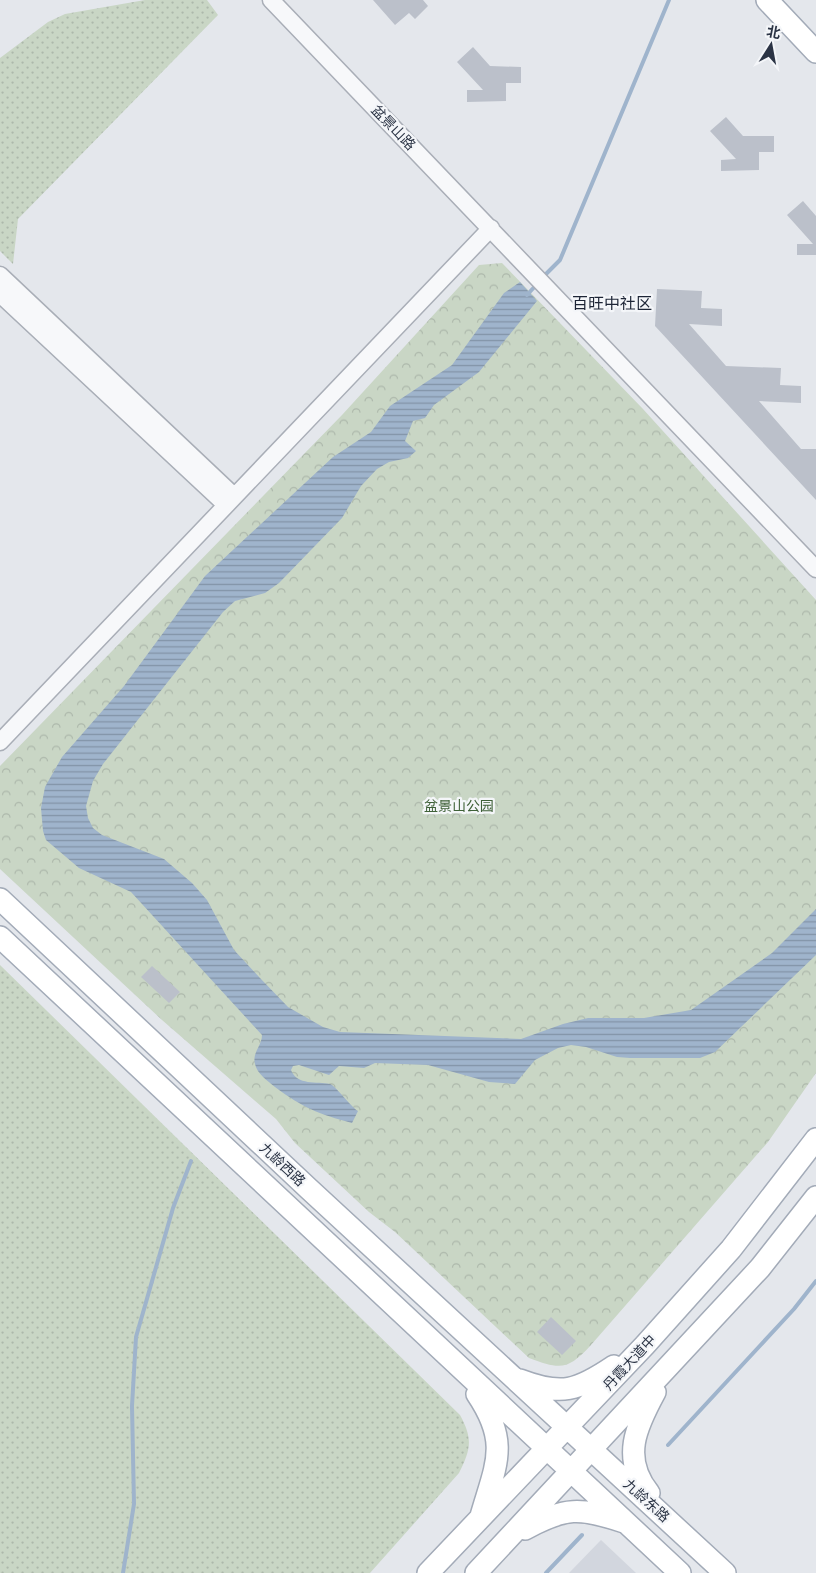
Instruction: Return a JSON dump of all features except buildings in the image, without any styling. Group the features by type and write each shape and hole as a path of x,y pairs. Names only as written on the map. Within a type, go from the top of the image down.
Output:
{"main road":[{"path":"766,0 816,52"},
{"name":"九龄西路","path":"0,899 568,1428"},
{"name":"九龄西路","path":"0,937 547,1449"},
{"name":"丹霞大道中","path":"428,1573 645,1345 740,1237 816,1139"},
{"path":"476,1573 592,1451 769,1257 816,1197"},
{"path":"740,1237 739,1248 744,1257 756,1262 769,1257"},
{"path":"513,1378 543,1388 572,1389 593,1380 645,1345"},
{"path":"663,1514 642,1485 634,1468 633,1460 638,1427 670,1366"},
{"path":"458,1367 491,1417 496,1432 496,1462 480,1519"},
{"name":"九龄东路","path":"568,1428 725,1573"},
{"path":"547,1449 680,1573"},
{"path":"509,1537 548,1517 570,1511 589,1512 628,1523"}],"street":[{"name":"盆景山路","path":"271,0 554,293 816,569"},
{"path":"0,742 491,228"},
{"path":"0,275 230,500"},
{"path":"0,294 230,500"}],"shaded area":[{"path":"601,1540 636,1573 569,1573"}],"green space":[{"path":"145,0 207,0 218,15 18,219 13,264 0,251 0,58 48,22 65,14"},
{"name":"盆景山公园","path":"502,263 643,409 816,600 816,1073 768,1142 591,1345 570,1363 557,1366 529,1358 395,1232 369,1212 295,1143 276,1119 162,1020 0,869 0,766 342,415 479,265"},
{"path":"0,965 460,1415 467,1431 469,1444 459,1473 370,1573 0,1573"}],"water":[{"path":"520,282 537,301 479,372 434,405 425,418 413,421 405,441 416,451 408,458 389,462 377,469 361,486 342,518 279,583 265,593 235,601 223,612 103,764 93,781 86,806 88,818 93,828 102,835 164,859 192,883 207,900 234,950 288,1007 323,1027 340,1032 521,1039 563,1024 588,1018 644,1018 691,1010 772,953 816,909 816,955 715,1052 700,1058 617,1057 586,1047 571,1045 558,1048 535,1060 515,1084 489,1082 428,1065 375,1063 364,1068 339,1066 329,1075 299,1065 293,1066 291,1070 298,1079 330,1084 335,1088 358,1111 352,1123 303,1105 263,1077 256,1068 254,1060 262,1035 131,892 79,868 46,840 43,831 41,808 45,787 62,757 124,686 205,576 333,457 371,432 390,406 452,365 504,293"}],"waterway":[{"path":"542,278 560,260 669,0"},
{"path":"527,295 537,284"},
{"path":"123,1573 134,1504 132,1406 136,1337 173,1208 191,1161"},
{"path":"668,1445 794,1309 816,1281"},
{"path":"546,1573 582,1535"}],"district":[{"name":"百旺中社区","path":"612,302"}]}
